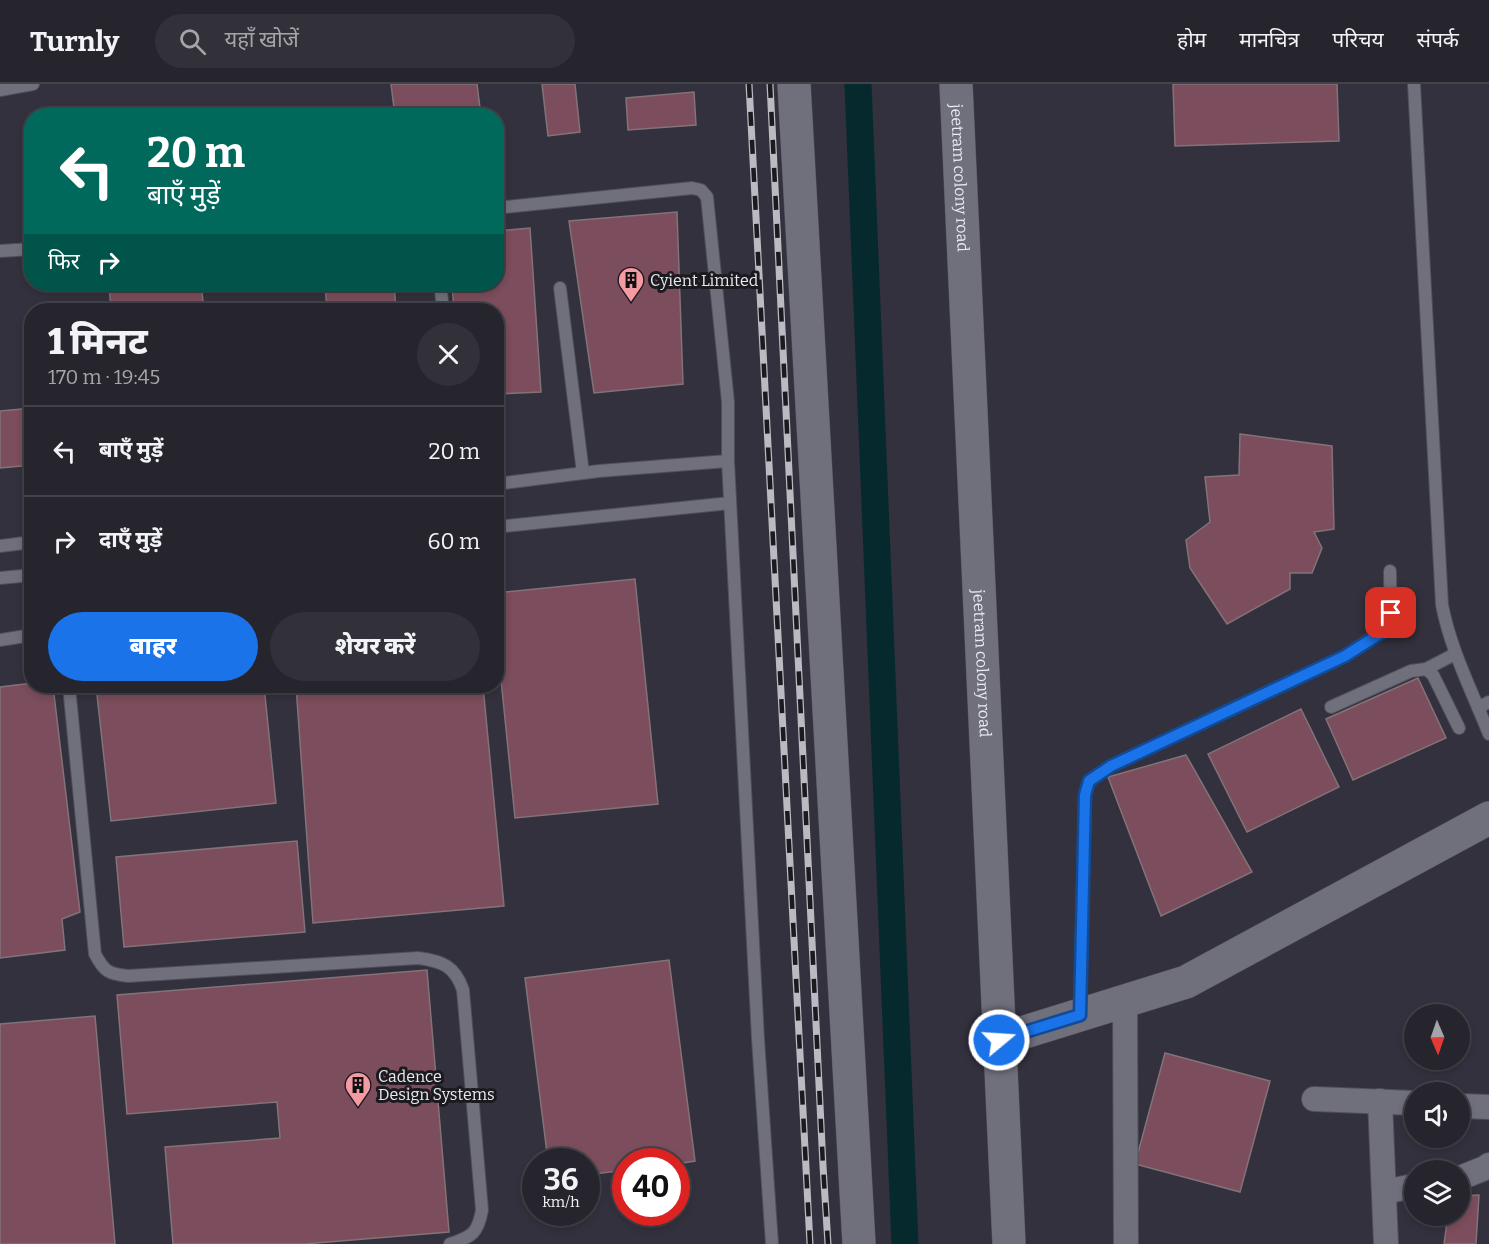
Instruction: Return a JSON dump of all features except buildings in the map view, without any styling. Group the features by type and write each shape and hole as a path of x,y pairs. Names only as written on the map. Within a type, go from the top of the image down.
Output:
{"street":[{"path":"794,84 859,1244"},
{"name":"jeetram colony road","path":"956,84 1009,1244"},
{"path":"999,1040 1186,982 1489,818"},
{"path":"1125,1000 1126,1244"},
{"path":"1314,1099 1404,1102"},
{"path":"1380,1101 1386,1244"},
{"path":"1470,1106 1489,1107"},
{"path":"1470,1174 1489,1165"},
{"path":"1384,1192 1404,1188"}],"lane":[{"path":"0,90 33,84"},
{"path":"1414,84 1442,605 1447,631 1455,654 1484,705 1489,734"},
{"path":"504,207 692,188 701,190 708,197 728,402 728,461 758,1039 772,1244"},
{"path":"0,251 24,250"},
{"path":"560,288 583,473"},
{"path":"441,291 442,303"},
{"path":"504,483 583,473 728,461"},
{"path":"504,526 730,503"},
{"path":"0,546 24,543"},
{"path":"1080,1015 1085,795 1089,781 1111,766 1345,656 1381,633 1391,613 1390,571"},
{"path":"0,578 24,576"},
{"path":"0,640 24,636"},
{"path":"1331,707 1411,671 1426,669 1455,654"},
{"path":"1426,669 1433,675 1459,728"},
{"path":"70,693 95,954 103,968 114,975 128,976 418,958 437,960 451,969 459,978 463,990 482,1210 479,1226 468,1239 450,1244"}],"waterway":[{"path":"858,84 905,1244"}],"railway":[{"path":"749,84 810,1244"},
{"path":"770,84 828,1244"}],"place":[{"name":"Cyient Limited","path":"631,303"},
{"name":"Cadence Design Systems","path":"358,1108"}],"route":[{"path":"999,1040 1080,1015 1085,795 1089,781 1111,766 1345,656 1381,633 1391,613"}]}
